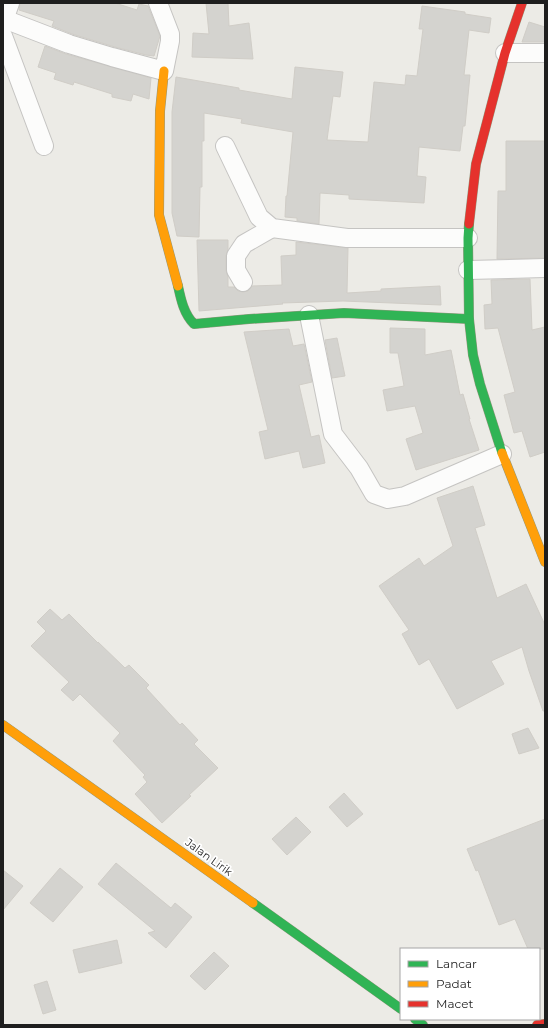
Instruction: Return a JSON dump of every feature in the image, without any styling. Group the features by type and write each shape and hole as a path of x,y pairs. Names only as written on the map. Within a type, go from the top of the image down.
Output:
{"main road":[{"path":"522,3 505,53 476,164 468,238 469,319 473,355 480,384 502,454 545,562"},
{"path":"164,71 160,111 159,215 183,307 188,318 194,324 249,319 344,314 469,319"},
{"name":"Jalan Lirik","path":"3,724 400,1008"},
{"path":"537,1025 545,1024"}],"street":[{"path":"5,21 69,44 164,71 170,34 158,3"},
{"path":"5,21 44,146"},
{"path":"505,53 545,53"},
{"path":"225,146 259,217 272,228 347,238 468,238"},
{"path":"243,282 236,270 236,256 244,244 272,228"},
{"path":"468,270 545,268"},
{"path":"309,315 333,434 359,468 374,494 388,499 404,496 502,454"}],"building":[{"path":"20,3 115,3 137,10 139,4 148,6 160,36 154,56 115,47 72,34 52,26 54,21 19,10"},
{"path":"206,3 228,3 229,26 249,23 253,59 192,57 193,33 209,34"},
{"path":"422,6 465,12 465,14 491,18 489,33 469,30 464,75 470,75 465,126 463,126 460,151 419,147 417,176 426,177 424,203 349,199 349,195 320,193 319,224 297,221 297,218 285,217 293,132 241,123 242,119 204,113 199,237 177,236 172,213 172,112 176,77 292,99 295,67 343,72 340,97 333,96 327,140 368,142 374,82 405,85 406,75 417,76 423,29 419,29"},
{"path":"529,22 545,27 545,42 522,42"},
{"path":"45,46 66,54 151,78 149,99 133,94 131,101 112,97 112,94 74,82 73,85 54,79 56,73 38,67"},
{"path":"506,141 545,141 545,258 497,259 498,191 506,191"},
{"path":"197,240 228,240 226,270 228,287 234,287 238,291 248,291 252,286 282,285 281,256 296,255 296,242 348,248 347,293 381,291 381,289 440,286 441,305 343,301 282,303 283,304 199,311"},
{"path":"530,279 532,330 545,327 545,452 530,457 522,431 514,433 504,395 515,392 498,328 485,329 484,305 492,304 491,280"},
{"path":"390,328 425,329 425,355 451,350 460,395 463,394 479,450 416,470 406,439 423,433 415,406 387,411 383,390 404,386 398,353 390,353"},
{"path":"289,329 293,346 304,344 312,382 299,385 311,437 319,435 325,463 303,468 299,451 265,459 259,432 268,430 244,332"},
{"path":"337,338 345,376 332,378 325,340"},
{"path":"473,486 485,525 475,528 497,598 526,584 545,625 545,711 543,711 522,647 491,661 504,684 457,709 429,659 419,665 402,634 409,630 379,586 419,558 424,566 453,546 437,498"},
{"path":"50,609 62,620 69,614 125,668 129,665 149,685 146,688 180,725 182,723 198,740 194,744 218,768 162,823 135,794 147,782 143,777 145,775 113,741 120,733 80,694 73,701 61,690 69,682 31,646 46,631 37,622"},
{"path":"528,728 539,748 519,754 512,734"},
{"path":"344,793 363,814 347,827 329,807"},
{"path":"296,817 311,832 287,855 272,839"},
{"path":"545,819 545,949 528,948 515,919 499,925 478,870 476,871 467,849"},
{"path":"116,863 171,908 175,903 192,917 166,948 148,933 155,931 98,884"},
{"path":"60,868 83,887 53,922 30,903"},
{"path":"3,870 23,886 3,910"},
{"path":"117,940 122,963 79,973 73,950"},
{"path":"214,952 229,966 205,990 190,976"},
{"path":"47,981 56,1010 43,1014 34,985"}],"traffic: fast":[{"path":"469,224 469,319 473,355 480,384 502,453"},
{"path":"178,286 185,311 194,324 344,313 469,319"},
{"path":"253,903 400,1008"},
{"path":"416,1020 423,1025"}],"traffic: slow":[{"path":"164,71 160,111 159,215 178,286"},
{"path":"502,453 545,562"},
{"path":"3,725 253,903"}],"traffic: jam":[{"path":"469,224 476,164 505,53 522,3"},
{"path":"537,1025 545,1024"}]}
